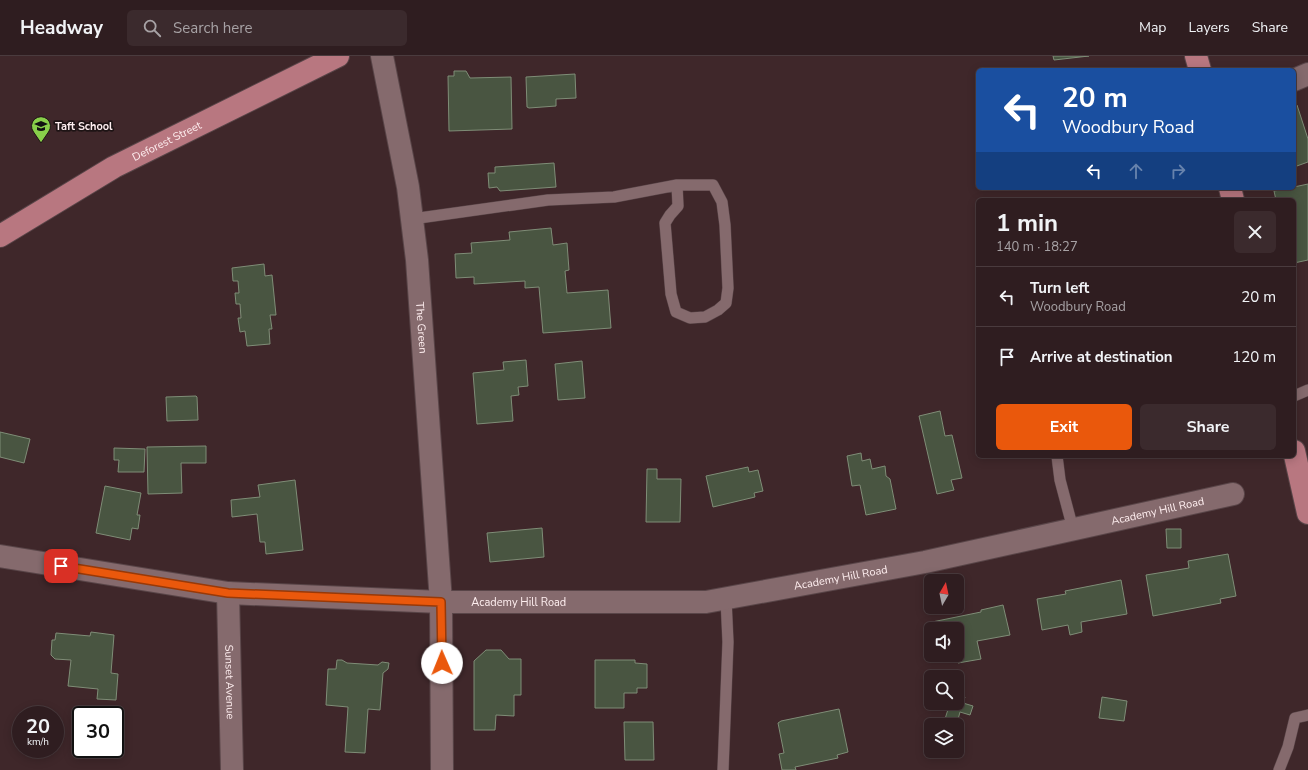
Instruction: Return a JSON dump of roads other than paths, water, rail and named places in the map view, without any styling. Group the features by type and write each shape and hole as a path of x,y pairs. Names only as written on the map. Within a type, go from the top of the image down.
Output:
{"main road":[{"name":"Deforest Street","path":"0,236 114,167 338,56"},
{"path":"1196,56 1199,68"},
{"path":"1295,458 1308,513"}],"street":[{"name":"The Green","path":"382,56 408,187 417,260 441,602 442,770"},
{"path":"1296,79 1308,74"},
{"name":"Academy Hill Road","path":"0,556 228,593 441,602 706,602 925,562 1233,494"},
{"name":"Sunset Avenue","path":"228,593 232,770"}],"lane":[{"path":"412,220 548,200 614,196 677,185 713,185 722,202 725,225 728,288 726,303 718,310 705,317 690,318 676,312 671,294 665,223 678,206 677,185"},
{"path":"1296,395 1308,390"},
{"path":"1057,458 1060,480 1073,529"},
{"path":"722,770 728,642 726,599"},
{"path":"1279,770 1288,747 1295,718 1308,715"}],"place":[{"name":"Taft School","path":"41,143"}]}
